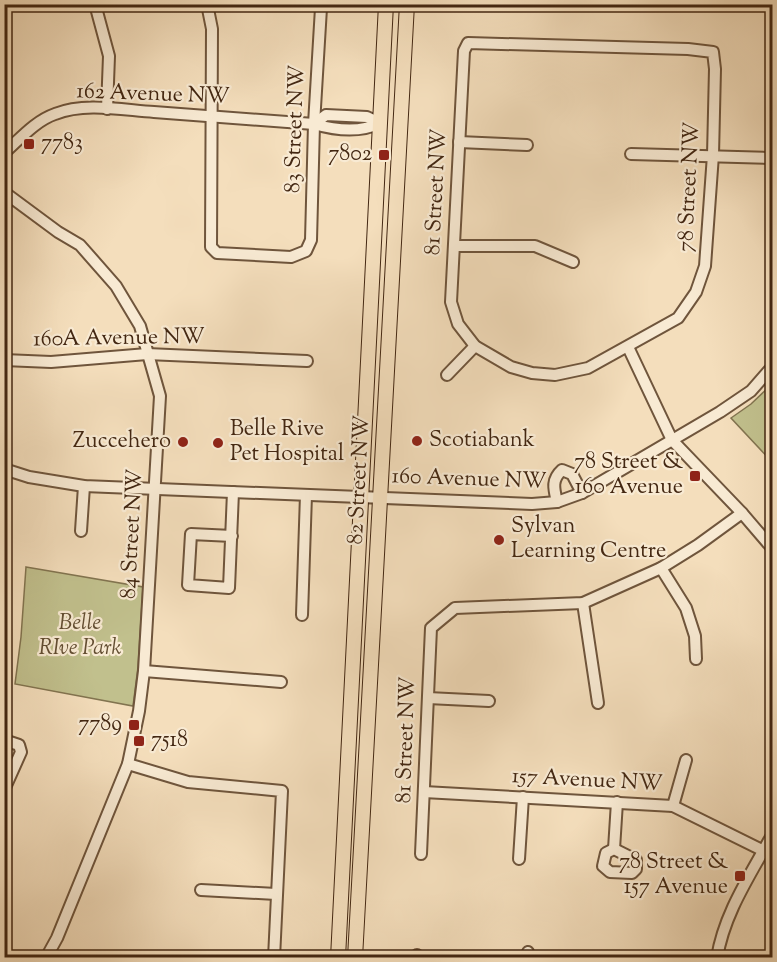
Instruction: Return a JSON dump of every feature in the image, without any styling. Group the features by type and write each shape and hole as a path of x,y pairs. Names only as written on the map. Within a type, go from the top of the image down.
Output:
{"main road":[{"name":"82 Street NW","path":"338,957 387,4"},
{"name":"82 Street NW","path":"355,957 407,4"},
{"path":"380,123 399,124"}],"street":[{"path":"95,4 108,50 106,109"},
{"path":"207,4 212,29 213,116"},
{"name":"83 Street NW","path":"213,116 211,247 217,253 291,257 306,251 311,240 314,124 321,8"},
{"name":"81 Street NW","path":"475,346 458,324 451,302 464,51 468,43 688,49 713,52"},
{"name":"78 Street NW","path":"628,346 678,318 696,292 705,266 713,155 715,69 713,52"},
{"name":"162 Avenue NW","path":"4,153 40,121 53,114 73,109 213,116 314,124 327,128 367,129 380,123"},
{"path":"459,142 527,145"},
{"path":"631,154 772,158"},
{"name":"84 Street NW","path":"4,192 58,232 80,245 116,286 140,326 160,396 144,671 139,711 128,764 57,938 46,957"},
{"path":"454,246 535,246 573,262"},
{"path":"447,375 475,346 511,367 532,373 555,375 588,368 628,346 672,440 772,548"},
{"name":"160A Avenue NW","path":"4,360 51,362 147,354 306,361"},
{"name":"160 Avenue NW","path":"4,469 29,477 84,486 532,504 556,502 582,493 751,391 772,367"},
{"path":"556,502 553,483 556,475 562,470 572,474 582,493"},
{"path":"81,531 84,486"},
{"path":"232,492 232,536 229,588 188,585 191,534 232,536"},
{"path":"302,615 306,495"},
{"path":"598,703 583,603 661,568 742,513"},
{"path":"661,568 687,608 695,636 696,659"},
{"name":"81 Street NW","path":"421,854 431,628 455,608 583,603"},
{"path":"144,671 281,682"},
{"path":"428,698 489,701"},
{"path":"4,740 19,745 21,752 4,790"},
{"path":"673,806 686,760"},
{"path":"128,764 188,782 282,791 274,957"},
{"name":"157 Avenue NW","path":"424,792 673,806 768,852"},
{"path":"519,859 523,797"},
{"path":"614,849 617,802"},
{"path":"717,957 720,937 727,917 768,852 772,835"},
{"path":"201,890 276,894"}],"green space":[{"path":"772,384 772,462 731,418 751,404"},
{"name":"Belle RIve Park","path":"26,567 143,587 133,706 15,684"}],"place":[{"name":"7783","path":"29,144"},
{"name":"7802","path":"384,155"},
{"name":"Scotiabank","path":"417,441"},
{"name":"Zuccehero","path":"183,442"},
{"name":"Belle Rive Pet Hospital","path":"218,443"},
{"name":"78 Street & 160 Avenue","path":"695,476"},
{"name":"Sylvan Learning Centre","path":"499,540"},
{"name":"7789","path":"134,725"},
{"name":"7518","path":"139,741"},
{"name":"78 Street & 157 Avenue","path":"740,876"}]}
